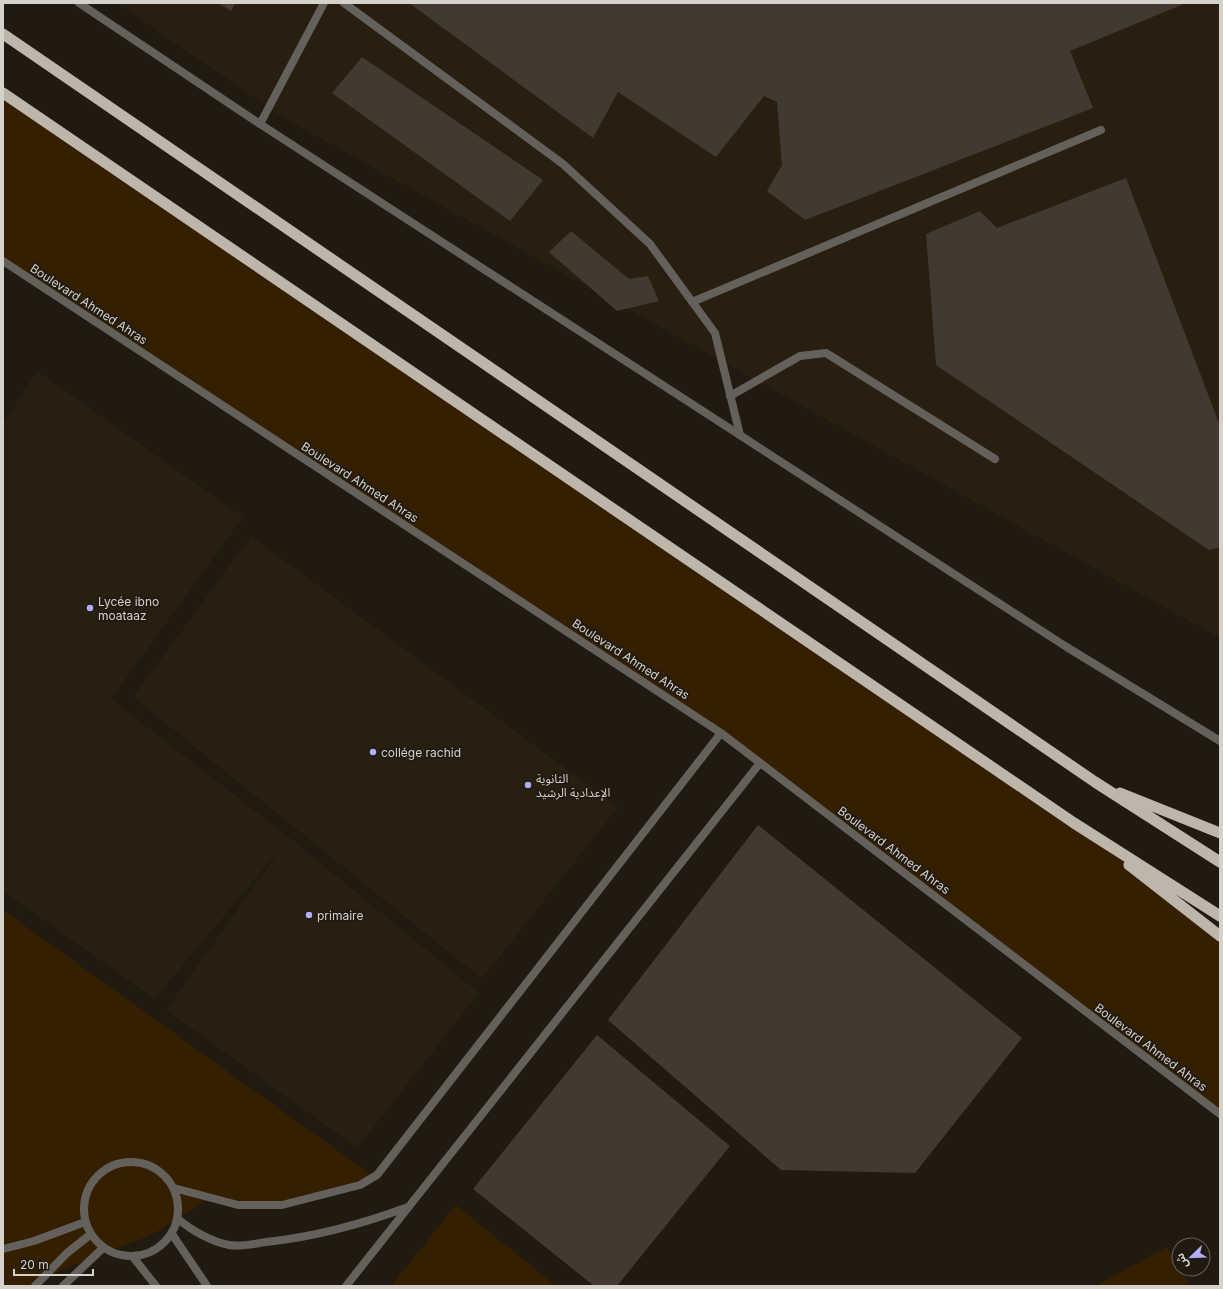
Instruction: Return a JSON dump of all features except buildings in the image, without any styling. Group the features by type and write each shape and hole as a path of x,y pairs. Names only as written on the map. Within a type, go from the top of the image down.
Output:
{"highway":[{"path":"3,34 1095,782 1220,862"},
{"path":"3,93 1074,823 1220,916"},
{"path":"1095,782 1220,833"},
{"path":"1074,823 1220,936"}],"street":[{"path":"79,3 260,124 1065,646 1220,741"},
{"path":"260,124 324,3"},
{"path":"344,3 563,164 650,244 715,333 740,435"},
{"path":"692,302 1101,130"},
{"name":"Boulevard Ahmed Ahras","path":"3,261 721,733 1220,1114"},
{"path":"730,396 800,356 826,353 995,459"},
{"path":"174,1188 238,1205 282,1205 360,1185 377,1175 721,733"},
{"path":"346,1286 760,763"},
{"path":"122,1162 137,1162 152,1166 165,1175 174,1188 179,1203 178,1219 172,1234 162,1246 148,1253 133,1257 118,1255 103,1248 91,1234 85,1222 84,1207 87,1191 95,1178 107,1168 122,1162"},
{"path":"178,1219 188,1227 228,1245 242,1245 282,1241 334,1231 409,1207"},
{"path":"3,1249 16,1247 85,1222"},
{"path":"35,1286 67,1253 91,1234"},
{"path":"172,1234 207,1286"},
{"path":"63,1286 103,1248"},
{"path":"133,1257 156,1286"}],"shaded area":[{"path":"117,3 1220,3 1220,638 282,117"},
{"path":"3,93 1074,823 1220,936 1220,1115 721,736 3,256"},
{"name":"Lycée ibno moataaz","path":"37,371 243,517 111,699 289,837 479,993 357,1148 166,1010 284,844 155,999 3,891 3,423"},
{"name":"collége rachid","path":"251,536 618,807 482,979 133,697"},
{"path":"3,910 373,1176 322,1193 276,1203 237,1202 210,1198 150,1236 94,1256 39,1280 32,1286 3,1286"},
{"path":"456,1205 556,1286 391,1286"},
{"path":"1167,1247 1171,1254 1171,1277 1185,1277 1190,1286 1095,1286"}],"place":[{"name":"Lycée ibno moataaz","path":"90,608"},
{"name":"collége rachid","path":"373,752"},
{"name":"الثانوية الإعدادية الرشيد","path":"528,785"},
{"name":"primaire","path":"309,915"}]}
